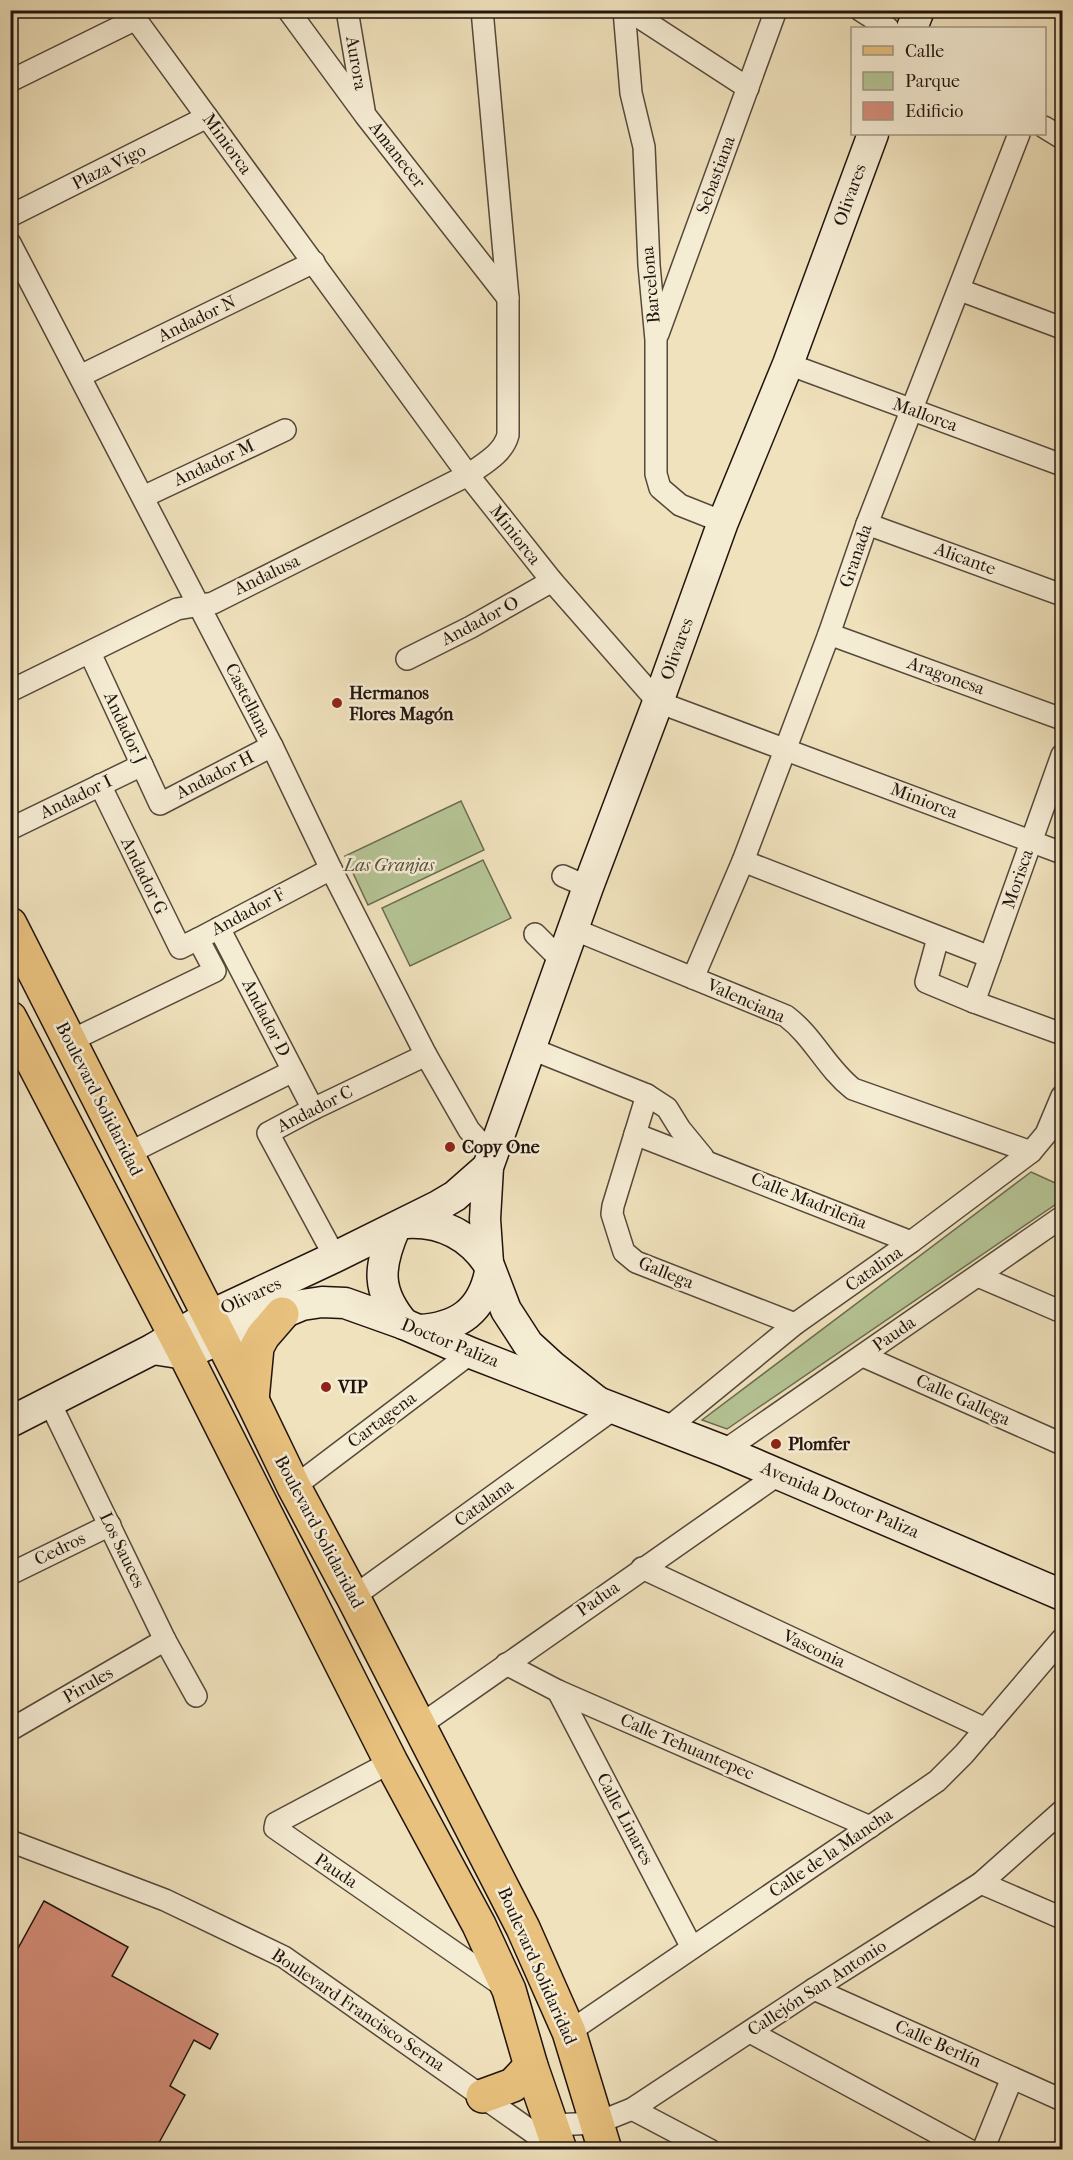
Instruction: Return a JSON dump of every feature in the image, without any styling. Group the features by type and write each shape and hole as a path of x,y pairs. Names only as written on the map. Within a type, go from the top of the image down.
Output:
{"main road":[{"path":"912,27 919,10"},
{"name":"Olivares","path":"607,1406 552,1366 528,1344 506,1310 489,1268 485,1219 491,1158 532,1049 573,929 576,881 658,702 723,522 788,363 873,135"},
{"name":"Boulevard Solidaridad","path":"10,924 83,1035 127,1154 294,1487 524,1928 569,2032 601,2136"},
{"name":"Boulevard Solidaridad","path":"10,1018 171,1346 479,1925 509,1990 531,2066 557,2141"},
{"name":"Olivares","path":"10,1422 171,1346 215,1328 335,1257 400,1226 455,1196 491,1158"},
{"path":"429,1224 458,1233 480,1252 489,1268 488,1284 482,1295 465,1316 450,1325 412,1327 391,1308 383,1284 386,1255 400,1226 429,1224"},
{"name":"Doctor Paliza","path":"215,1328 282,1314 302,1305 335,1302 354,1306 412,1327 471,1353 607,1406"},
{"path":"252,1400 257,1347 263,1336 282,1314"},
{"name":"Avenida Doctor Paliza","path":"607,1406 724,1451 1062,1595"},
{"path":"483,2096 513,2085 531,2066"}],"street":[{"name":"Amanecer","path":"288,10 365,115 508,298"},
{"name":"Aurora","path":"347,10 365,115"},
{"path":"482,10 508,298"},
{"name":"Barcelona","path":"624,10 631,93 644,147 649,265 656,340 656,474 660,488 680,506 723,522"},
{"path":"628,10 748,88"},
{"name":"Sebastiana","path":"656,340 776,10"},
{"path":"860,10 886,27"},
{"path":"10,81 133,15"},
{"name":"Miniorca","path":"133,15 468,475 552,581 658,702 1062,853"},
{"name":"Plaza Vigo","path":"10,216 207,117"},
{"path":"1046,128 1062,138"},
{"name":"Granada","path":"693,978 743,861 829,633 867,524 960,291 1019,135"},
{"name":"Castellana","path":"10,243 272,746 331,869 426,1055 469,1130 491,1158"},
{"name":"Andador N","path":"80,376 314,262"},
{"path":"960,291 1062,328"},
{"name":"Andalusa","path":"10,691 177,609 200,607 213,603 468,475 499,451 508,435 508,298"},
{"name":"Mallorca","path":"788,363 911,411 1062,465"},
{"name":"Andador M","path":"144,497 285,430"},
{"name":"Alicante","path":"867,524 1062,595"},
{"name":"Andador O","path":"407,659 471,627 552,581"},
{"name":"Aragonesa","path":"829,633 1062,719"},
{"name":"Andador J","path":"90,653 160,804"},
{"name":"Andador H","path":"160,804 272,746"},
{"name":"Morisca","path":"974,1002 1062,755"},
{"name":"Andador I","path":"10,829 142,765"},
{"name":"Andador G","path":"100,785 180,948 198,939"},
{"path":"743,861 990,957"},
{"name":"Andador F","path":"83,1035 215,971 198,939 331,869"},
{"name":"Andador D","path":"219,927 313,1109"},
{"name":"Valenciana","path":"573,929 786,1016 801,1027 838,1076 853,1089 1031,1152"},
{"path":"535,934 562,961"},
{"path":"938,938 926,982 1062,1034"},
{"path":"532,1049 647,1095 667,1108 694,1149 706,1160"},
{"name":"Andador C","path":"335,1257 268,1133 426,1055"},
{"path":"127,1154 293,1071"},
{"name":"Gallega","path":"647,1095 615,1196 612,1214 624,1252 636,1262 795,1324"},
{"name":"Catalina","path":"668,1428 795,1324 911,1242 1031,1152 1047,1134 1062,1096"},
{"name":"Calle Madrileña","path":"635,1134 911,1242"},
{"name":"Pauda","path":"724,1451 1062,1217"},
{"path":"978,1276 1062,1312"},
{"name":"Cartagena","path":"294,1487 471,1353"},
{"name":"Calle Gallega","path":"863,1356 1062,1444"},
{"name":"Los Sauces","path":"50,1403 165,1640 196,1696"},
{"name":"Catalana","path":"353,1597 607,1406"},
{"name":"Padua","path":"418,1726 779,1474"},
{"name":"Cedros","path":"10,1574 110,1525"},
{"name":"Vasconia","path":"642,1568 986,1729"},
{"name":"Calle de la Mancha","path":"569,2032 691,1946 937,1781 986,1729 1062,1639"},
{"name":"Pirules","path":"10,1730 165,1640"},
{"name":"Calle Tehuantepec","path":"506,1664 558,1691 870,1827"},
{"name":"Calle Linares","path":"558,1691 691,1946"},
{"name":"Pauda","path":"391,1762 276,1823 275,1828 509,1990"},
{"name":"Callejón San Antonio","path":"557,2141 601,2136 632,2109 981,1883 1062,1811"},
{"name":"Boulevard Francisco Serna","path":"10,1841 165,1900 284,1957 483,2096 557,2141"},
{"path":"981,1883 1062,1918"},
{"name":"Calle Berlín","path":"814,1989 1062,2100"},
{"path":"750,2032 969,2150"},
{"path":"983,2150 1012,2078"},
{"path":"632,2109 710,2150"}],"green space":[{"name":"Las Granjas","path":"461,801 484,850 368,905 345,856"},
{"path":"483,860 511,918 410,966 382,908"},
{"path":"1031,1172 1062,1186 1062,1200 727,1429 702,1420"}],"building":[{"path":"44,1901 128,1947 112,1976 218,2034 210,2049 194,2040 170,2086 185,2095 155,2150 10,2150 10,1963"}],"place":[{"name":"Hermanos Flores Magón","path":"337,703"},
{"name":"Copy One","path":"450,1147"},
{"name":"VIP","path":"326,1387"},
{"name":"Plomfer","path":"776,1444"}]}
